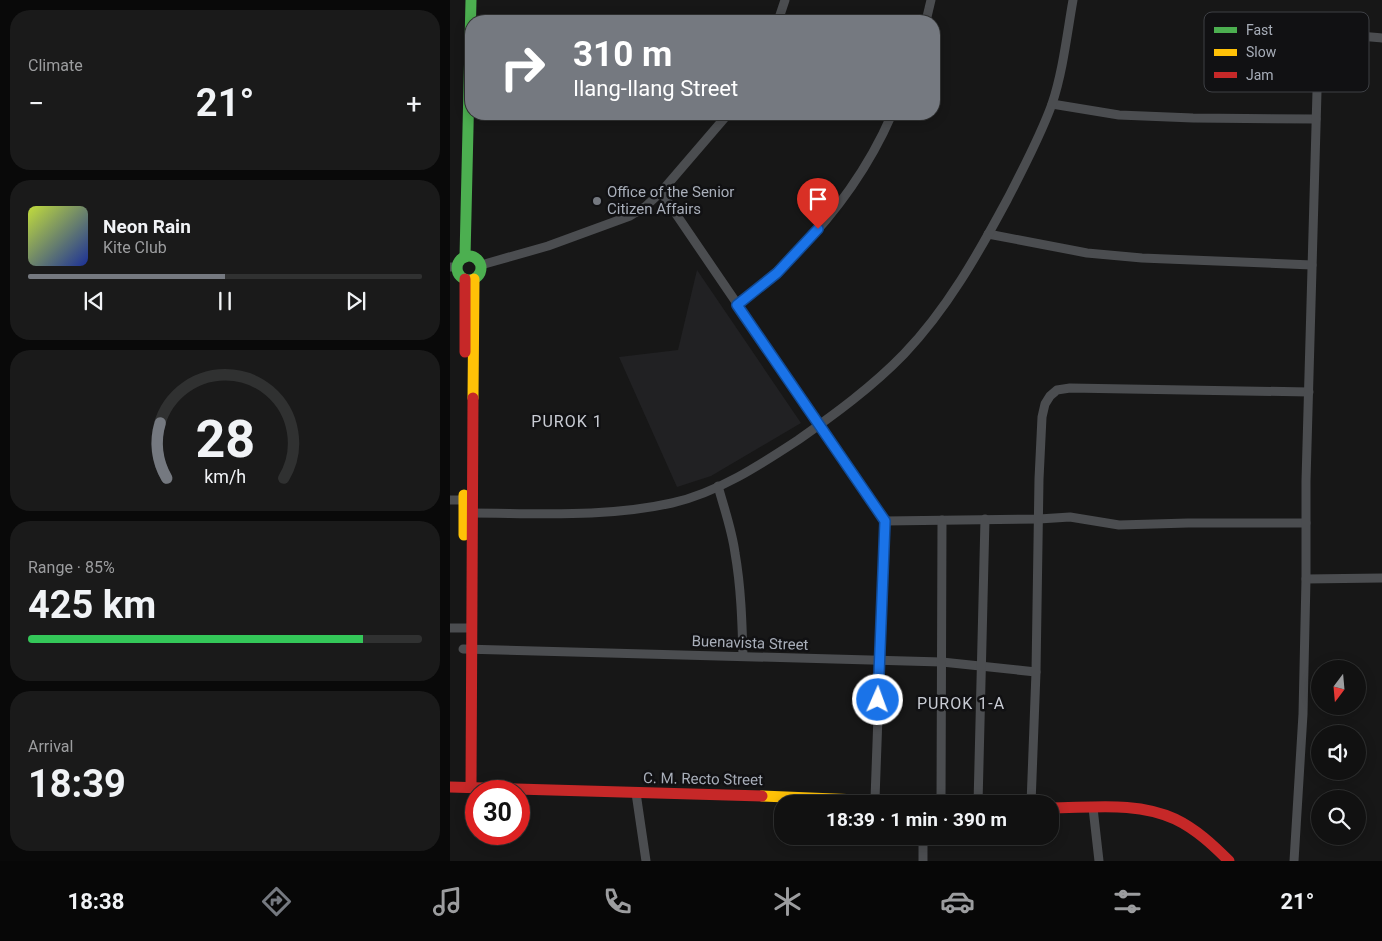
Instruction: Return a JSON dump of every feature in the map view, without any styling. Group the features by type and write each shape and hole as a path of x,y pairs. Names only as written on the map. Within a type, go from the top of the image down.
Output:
{"street":[{"path":"471,0 471,15"},
{"path":"479,15 480,0"},
{"path":"780,15 785,0"},
{"path":"927,15 931,0"},
{"path":"468,513 582,513 646,508 673,503 718,486 783,449 820,425 867,389 904,354 929,325 949,298 988,234 1035,144 1052,104 1073,0"},
{"path":"1369,37 1382,38"},
{"path":"1294,861 1303,714 1317,92"},
{"path":"1052,104 1120,114 1193,118 1316,119"},
{"path":"469,279 481,272 473,260 472,120"},
{"path":"473,260 477,120"},
{"path":"469,279 459,274 454,267 460,261 548,246 610,225 646,206 661,192 723,120"},
{"path":"737,305 785,265 846,196 876,148 889,120"},
{"path":"661,192 885,521 876,795"},
{"path":"988,234 1087,253 1142,258 1312,265"},
{"path":"467,780 469,279"},
{"path":"1030,795 1036,672 1039,478 1042,417 1045,404 1050,396 1057,390 1070,388 1309,392"},
{"path":"718,486 735,551 742,601 743,656"},
{"path":"450,500 468,500"},
{"path":"885,521 1070,517 1127,526 1188,523 1306,523"},
{"path":"941,795 942,520"},
{"path":"978,795 985,520"},
{"path":"1306,579 1382,578"},
{"path":"450,628 468,628"},
{"name":"Buenavista Street","path":"468,649 942,662 1036,672"},
{"name":"C. M. Recto Street","path":"450,787 465,787"},
{"name":"C. M. Recto Street","path":"530,789 774,796"},
{"path":"636,793 646,861"},
{"path":"1059,808 1143,810 1160,813 1174,818 1205,839 1229,861"},
{"path":"1094,808 1099,861"},
{"path":"923,861 924,845"}],"shaded area":[{"path":"697,270 801,423 711,476 677,487 619,357 678,350"}],"traffic: fast":[{"path":"471,0 471,15"},
{"path":"465,257 468,120"},
{"path":"469,256 477,260 481,268 477,276 469,280 461,276 457,268 461,260 469,256"}],"traffic: slow":[{"path":"473,398 474,279"},
{"path":"464,495 464,535"},
{"path":"762,796 774,796"}],"traffic: jam":[{"path":"465,279 465,352"},
{"path":"471,780 473,398"},
{"path":"450,787 762,796"},
{"path":"1059,808 1113,807 1160,813 1175,819 1197,832 1229,861"}],"place":[{"name":"Office of the Senior Citizen Affairs","path":"597,201"}],"district":[{"name":"PUROK 1","path":"567,421"},
{"name":"PUROK 1-A","path":"961,703"}],"route":[{"path":"818,229 777,273 737,305 885,521 878,700"}]}
